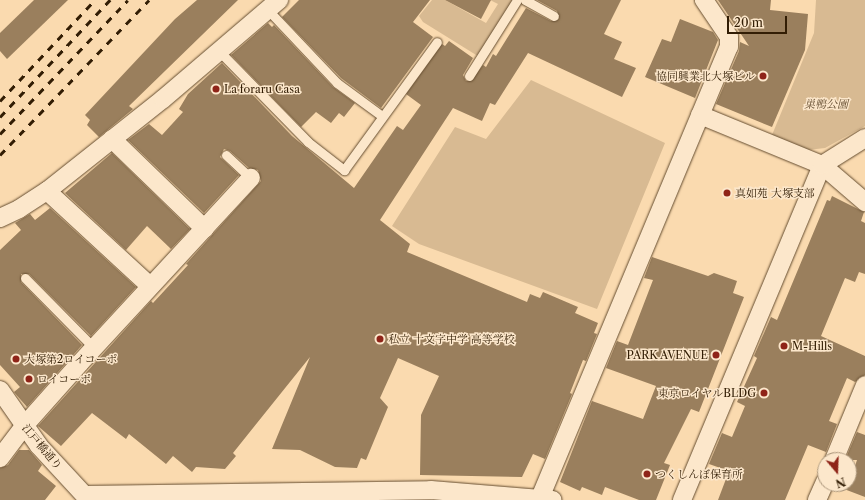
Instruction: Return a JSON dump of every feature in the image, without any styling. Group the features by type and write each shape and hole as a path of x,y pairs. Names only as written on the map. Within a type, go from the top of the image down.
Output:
{"street":[{"path":"87,497 428,495 546,499 730,42 704,0"},
{"path":"0,218 19,209 46,191 112,139 273,5"},
{"path":"700,115 822,165 865,202"},
{"path":"682,500 822,165 865,138"},
{"path":"112,139 205,229"},
{"path":"0,458 24,426 150,286 205,229 251,178"},
{"path":"46,191 150,286"},
{"path":"837,452 865,385"},
{"name":"江戸橋通り","path":"0,390 39,446 87,497"}],"lane":[{"path":"469,76 518,0"},
{"path":"525,0 554,16"},
{"path":"273,5 337,83 382,116"},
{"path":"219,51 308,142 344,170 437,42"},
{"path":"226,155 251,178"},
{"path":"25,278 94,348"}],"green space":[{"path":"432,0 445,0 486,23 498,4 490,0 514,0 481,58 423,22 419,16"},
{"name":"巣鴨公園","path":"816,0 865,0 865,126 825,148 808,150 772,135 814,33"},
{"path":"531,80 665,143 597,309 419,244 392,226 455,127 486,139"}],"building":[{"path":"34,0 68,0 7,59 0,51 0,33"},
{"path":"197,0 238,0 129,106 133,109 99,137 87,125 90,120 85,115 175,19"},
{"path":"299,0 430,0 413,22 433,37 381,108 341,78 282,17"},
{"path":"445,0 491,0 481,19"},
{"path":"537,0 621,0 604,34 622,42 614,59 636,68 622,97 528,53 495,105 490,103 482,121 453,108 380,220 410,244 407,252 527,302 530,294 540,298 543,292 578,307 575,313 598,323 594,333 597,334 586,361 583,360 570,393 572,394 545,459 533,454 522,477 420,475 421,415 439,376 398,358 380,398 388,407 366,460 361,458 357,468 335,467 300,450 272,449 310,357 233,453 236,456 225,469 196,467 192,472 173,456 166,464 129,434 126,439 92,413 61,446 38,426 151,301 153,303 188,265 186,264 261,181 258,170 249,168 230,151 224,149 220,157 239,175 204,213 128,140 149,124 162,135 183,112 179,109 188,94 222,63 292,136 354,188 397,126 403,130 421,105 406,94 442,44 445,46 449,41 473,58 463,75 466,81 471,81 483,65 486,67 493,54 496,56 526,8 551,21 559,19 557,11"},
{"path":"718,0 771,0 770,10 808,14 805,50 772,127 716,104 739,51 740,42 749,46"},
{"path":"680,19 713,32 718,40 695,98 645,77 662,39 671,42"},
{"path":"268,23 272,27 274,25 333,87 355,103 344,117 339,113 331,123 316,112 301,127 231,55"},
{"path":"112,153 190,229 171,249 147,226 126,250 65,193"},
{"path":"832,196 864,212 861,221 865,223 865,274 859,272 855,282 845,278 821,336 865,356 865,375 855,382 847,378 829,421 837,424 826,452 808,445 785,500 718,500 729,471 709,464 722,433 732,437 745,406 737,402 757,358 754,356 771,317 777,320 827,200 830,201"},
{"path":"50,208 136,287 91,336 29,274 21,274 21,282 82,345 27,407 14,392 20,387 0,365 0,250 21,230 15,223 30,214 35,220"},
{"path":"652,257 708,276 714,273 737,281 733,293 744,297 699,412 691,409 664,463 670,465 656,500 639,500 605,487 602,495 582,487 580,491 560,482 592,401 643,419 656,386 606,368 617,341 628,345 653,280 644,278"},
{"path":"857,432 865,435 865,497 852,492 857,492 857,452 848,452"},
{"path":"19,450 29,450 42,465 38,471 56,486 45,500 0,500 0,468 8,465"}],"railway":[{"path":"0,101 95,0"},
{"path":"0,117 110,0"},
{"path":"0,134 128,0"},
{"path":"0,155 149,0"}],"place":[{"name":"協同興業北大塚ビル","path":"763,76"},
{"name":"La foraru Casa","path":"216,89"},
{"name":"真如苑 大塚支部","path":"727,193"},
{"name":"私立 十文字中学 高等学校","path":"380,339"},
{"name":"M-Hills","path":"784,346"},
{"name":"PARK AVENUE","path":"716,355"},
{"name":"大塚第2ロイコーポ","path":"16,359"},
{"name":"ロイコーポ","path":"29,379"},
{"name":"東京ロイヤルBLDG","path":"764,393"},
{"name":"つくしんぼ保育所","path":"647,474"}]}
